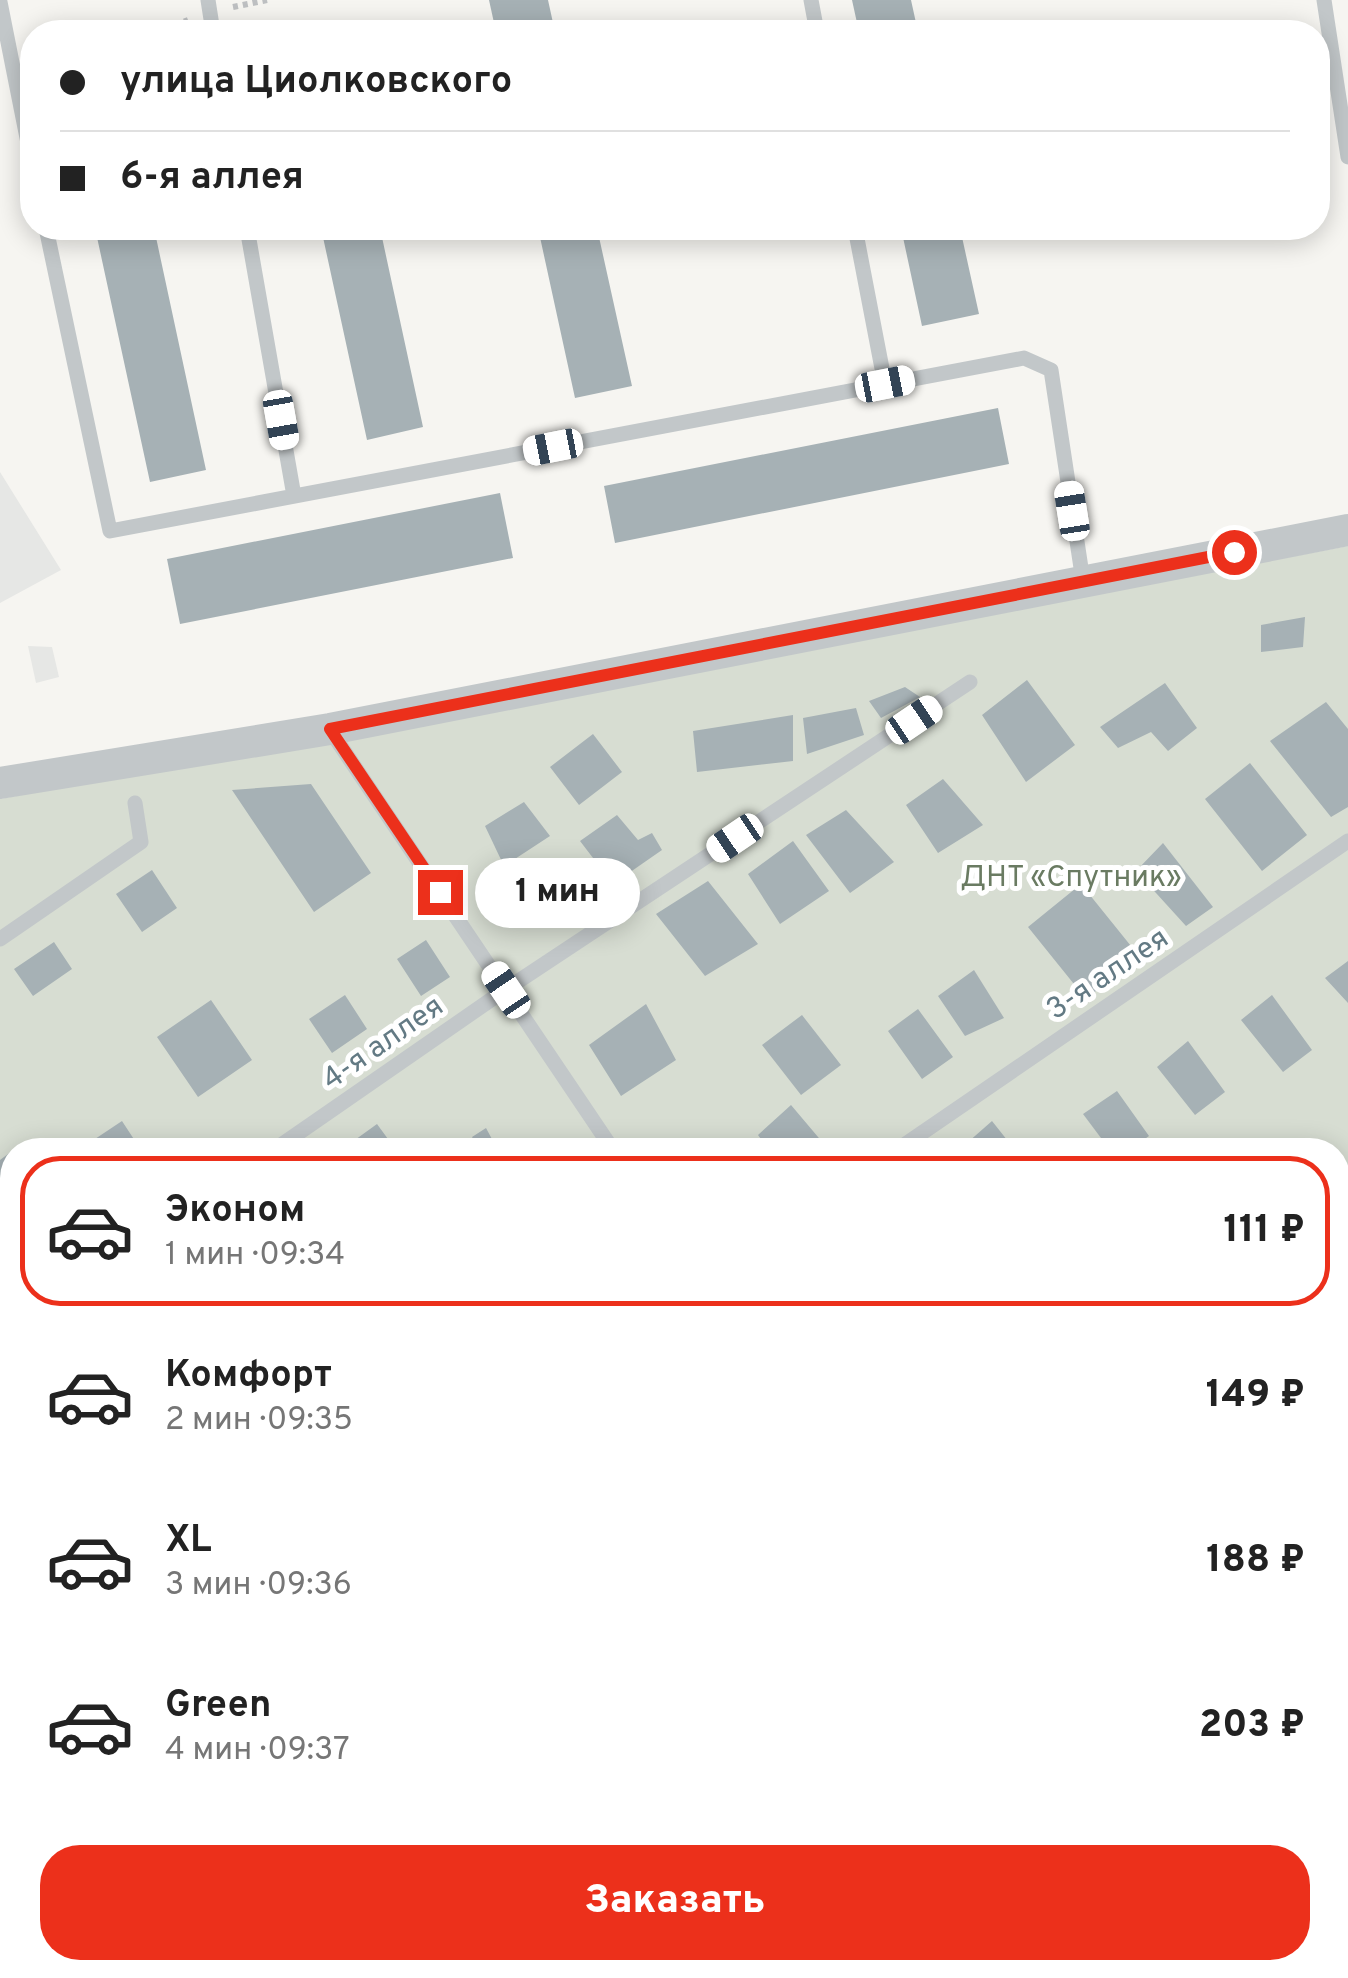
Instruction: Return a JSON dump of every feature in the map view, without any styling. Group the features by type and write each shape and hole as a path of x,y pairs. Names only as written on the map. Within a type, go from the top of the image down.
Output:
{"street":[{"path":"0,783 330,729 1348,530"}],"lane":[{"path":"0,2 20,103"},
{"path":"1330,39 1348,157"},
{"path":"49,240 110,531 1024,358 1050,370 1083,581"},
{"path":"250,240 294,496"},
{"path":"856,240 885,384"},
{"name":"4-я аллея","path":"291,1138 506,990 970,682"},
{"path":"330,729 604,1138"},
{"path":"0,939 142,842 135,803"},
{"name":"3-я аллея","path":"915,1138 1348,842"}],"shaded area":[{"path":"0,472 61,570 0,603"},
{"path":"28,646 52,647 59,677 36,683"}],"green space":[{"name":"ДНТ «Спутник»","path":"1348,546 1348,1138 0,1138 0,799"}],"building":[{"path":"489,0 548,0 552,20 493,20"},
{"path":"852,0 911,0 915,20 856,20"},
{"path":"98,240 157,240 206,470 150,482"},
{"path":"324,240 383,240 423,427 367,440"},
{"path":"541,240 600,240 632,386 575,398"},
{"path":"904,240 963,240 979,314 922,326"},
{"path":"998,408 1009,464 615,543 604,486"},
{"path":"500,493 513,558 180,624 167,559"},
{"path":"1305,617 1303,647 1261,652 1261,625"},
{"path":"1027,680 1075,745 1026,782 982,715"},
{"path":"1165,683 1197,728 1168,751 1151,732 1118,748 1100,727"},
{"path":"905,687 920,697 881,718 869,701"},
{"path":"1326,702 1348,729 1348,807 1331,817 1270,741"},
{"path":"856,708 864,735 807,754 803,718"},
{"path":"793,715 793,761 697,772 693,731"},
{"path":"593,734 622,772 579,805 550,767"},
{"path":"1250,763 1307,835 1262,871 1205,799"},
{"path":"943,779 983,825 938,853 906,805"},
{"path":"311,784 371,873 314,912 232,790"},
{"path":"524,802 550,836 504,866 485,826"},
{"path":"846,810 894,862 850,893 806,835"},
{"path":"617,815 638,840 652,833 662,850 613,884 580,841"},
{"path":"793,841 829,891 780,924 748,874"},
{"path":"1163,843 1213,907 1186,926 1136,871"},
{"path":"152,870 177,908 142,932 116,894"},
{"path":"708,881 758,944 705,976 656,914"},
{"path":"1081,884 1139,956 1086,999 1028,927"},
{"path":"426,940 450,977 421,996 397,959"},
{"path":"54,942 72,969 33,996 14,969"},
{"path":"1348,961 1348,1003 1325,978"},
{"path":"974,970 1004,1018 965,1036 938,996"},
{"path":"345,995 367,1029 332,1053 309,1019"},
{"path":"1272,995 1312,1050 1283,1072 1241,1020"},
{"path":"211,1000 252,1060 198,1097 157,1037"},
{"path":"646,1004 676,1060 621,1096 589,1045"},
{"path":"918,1009 953,1057 922,1079 888,1031"},
{"path":"802,1015 841,1065 801,1095 762,1045"},
{"path":"1188,1041 1225,1092 1195,1115 1157,1067"},
{"path":"1117,1091 1149,1136 1101,1138 1083,1114"},
{"path":"791,1105 819,1138 760,1138 758,1135"},
{"path":"122,1121 133,1138 96,1138"},
{"path":"992,1121 1005,1138 973,1138"},
{"path":"377,1124 387,1138 358,1138"},
{"path":"486,1128 491,1138 473,1138"}],"route":[{"path":"440,892 330,729 1234,552"}]}
